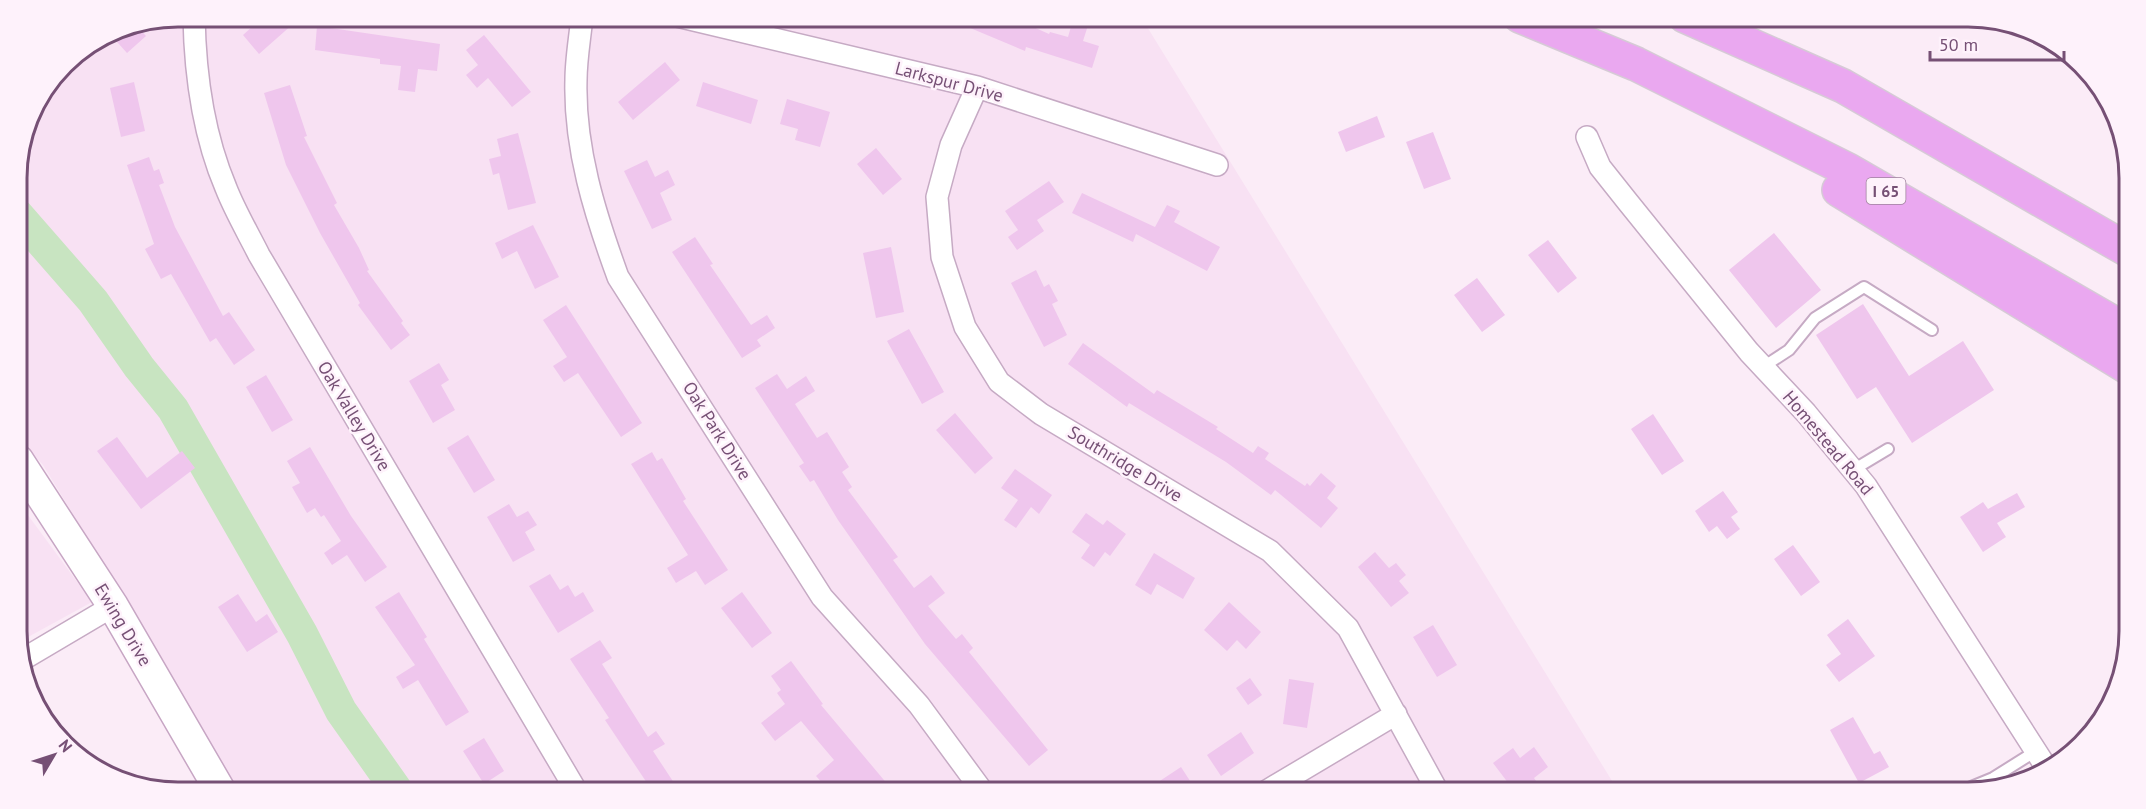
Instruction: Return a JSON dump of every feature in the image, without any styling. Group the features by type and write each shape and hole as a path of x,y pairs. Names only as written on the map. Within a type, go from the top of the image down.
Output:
{"highway":[{"name":"I 65","path":"1547,27 1636,64 1848,170 2119,326"},
{"path":"1710,27 1844,86 2119,245"},
{"path":"1636,64 2119,362"},
{"path":"1979,162 2119,231"}],"main road":[{"name":"Ewing Drive","path":"27,474 113,606 215,782"}],"street":[{"name":"Oak Valley Drive","path":"194,27 201,108 225,187 259,255 571,782"},
{"name":"Oak Park Drive","path":"581,27 576,81 580,148 600,228 618,277 822,597 919,705 975,782"},
{"name":"Larkspur Drive","path":"723,27 977,87 1217,165"},
{"name":"Southridge Drive","path":"977,87 951,146 937,197 942,257 965,327 999,381 1041,414 1270,551 1348,628 1433,782"},
{"name":"Homestead Road","path":"1587,137 1600,166 1763,367 1806,412 1866,486 2041,759"},
{"path":"29,656 113,606"},
{"path":"1282,782 1396,714"}],"lane":[{"path":"1763,367 1789,350 1815,318 1864,287 1932,330"},
{"path":"1853,470 1888,449"},
{"path":"1988,780 2041,759"}],"shaded area":[{"path":"178,27 1147,27 1613,782 230,782 185,698 43,465 27,448 28,158 38,120 64,78 94,52 129,35 158,28"},
{"path":"27,514 92,602 27,637"}],"building":[{"path":"252,27 290,27 259,54 243,35"},
{"path":"317,27 440,44 437,71 418,69 415,92 398,90 401,66 380,64 380,59 315,50"},
{"path":"968,27 1033,27 1049,34 1050,32 1068,37 1071,27 1087,27 1083,41 1099,46 1092,68 1026,47 1025,51"},
{"path":"142,31 146,36 127,53 116,41"},
{"path":"484,35 531,92 512,107 488,78 477,88 466,75 478,65 466,50"},
{"path":"665,62 680,80 633,120 618,102"},
{"path":"134,82 145,131 121,137 110,88"},
{"path":"703,82 758,100 751,124 696,106"},
{"path":"290,85 307,136 304,137 337,203 334,205 359,248 369,270 367,271 403,321 401,323 410,335 391,350 358,305 360,303 320,233 286,165 264,93"},
{"path":"787,99 830,112 820,147 795,140 798,129 780,124"},
{"path":"1377,116 1385,137 1346,152 1338,132"},
{"path":"1433,132 1451,179 1424,189 1406,142"},
{"path":"518,133 536,203 508,210 499,173 493,175 489,159 501,156 497,139"},
{"path":"876,148 902,179 883,195 857,164"},
{"path":"149,157 154,171 159,169 164,183 159,185 175,227 223,316 229,312 255,350 234,365 216,338 210,342 171,274 161,279 145,249 154,244 127,165"},
{"path":"647,160 655,177 668,170 675,185 660,193 672,220 652,229 624,171"},
{"path":"1049,181 1064,202 1037,220 1044,231 1017,250 1008,237 1018,230 1005,211"},
{"path":"1082,193 1155,227 1167,205 1180,211 1174,222 1220,247 1207,271 1136,234 1133,242 1072,213"},
{"path":"533,225 559,277 535,289 517,251 502,259 495,243"},
{"path":"1774,233 1821,290 1776,328 1729,270"},
{"path":"695,237 713,264 710,265 751,325 767,315 775,328 757,340 761,346 742,358 672,252"},
{"path":"1548,240 1577,278 1558,293 1528,255"},
{"path":"891,247 904,312 876,318 863,253"},
{"path":"1036,270 1044,287 1049,284 1058,301 1052,304 1067,335 1044,347 1011,283"},
{"path":"1477,278 1505,315 1482,332 1454,295"},
{"path":"1863,304 1909,376 1963,341 1994,390 1912,443 1876,387 1857,399 1816,335"},
{"path":"566,305 642,423 621,437 578,373 564,382 553,366 567,357 543,320"},
{"path":"909,329 944,392 922,404 887,341"},
{"path":"1083,343 1154,394 1157,390 1218,427 1216,429 1253,453 1258,446 1269,453 1265,459 1305,486 1307,483 1310,486 1321,473 1336,486 1327,498 1338,508 1321,528 1275,490 1271,495 1226,462 1129,403 1127,407 1068,364"},
{"path":"439,363 449,380 441,385 455,410 433,423 409,381"},
{"path":"777,374 787,389 806,376 815,391 795,404 817,438 827,432 849,467 842,472 852,487 848,490 898,557 893,560 914,588 931,575 945,593 928,606 956,639 962,634 973,648 969,652 1048,750 1029,766 925,644 838,520 814,480 810,482 799,466 804,463 755,388"},
{"path":"266,375 293,420 272,432 246,387"},
{"path":"955,413 993,458 975,474 936,430"},
{"path":"1653,414 1684,461 1662,475 1631,429"},
{"path":"468,435 495,480 474,493 447,448"},
{"path":"117,437 147,478 182,451 195,468 141,509 97,451"},
{"path":"310,447 351,516 387,567 365,582 347,555 332,565 324,553 341,541 324,515 321,517 315,508 307,513 292,487 300,483 287,461"},
{"path":"652,452 657,461 662,458 686,499 683,501 728,570 705,585 696,571 676,583 667,568 688,555 631,464"},
{"path":"1015,469 1052,495 1039,514 1031,507 1016,528 1004,520 1018,500 1001,488"},
{"path":"1723,491 1738,512 1731,517 1740,529 1727,539 1717,526 1709,532 1695,511"},
{"path":"2017,493 2025,507 1997,523 2006,537 1983,552 1960,517 1983,502 1988,509"},
{"path":"509,504 517,517 528,511 537,525 525,532 535,550 513,562 487,517"},
{"path":"1086,513 1103,525 1107,520 1126,534 1110,556 1105,552 1094,567 1081,558 1090,545 1072,532"},
{"path":"1793,545 1820,582 1801,596 1774,559"},
{"path":"1375,552 1389,568 1396,563 1406,575 1399,581 1409,593 1391,607 1358,567"},
{"path":"1154,553 1195,578 1183,599 1157,584 1151,595 1135,585"},
{"path":"550,574 560,590 568,585 575,597 583,592 594,611 558,633 529,586"},
{"path":"399,592 427,637 424,639 469,712 446,726 418,680 403,689 396,677 415,665 375,607"},
{"path":"742,592 772,633 752,648 721,608"},
{"path":"238,594 256,622 267,614 278,632 247,652 218,607"},
{"path":"1229,602 1261,632 1246,649 1237,640 1227,651 1204,630"},
{"path":"1848,619 1875,656 1839,682 1826,665 1841,654 1827,635"},
{"path":"1433,625 1457,665 1437,677 1413,637"},
{"path":"600,640 612,658 602,664 648,737 656,731 665,744 653,751 673,782 646,782 605,720 609,718 570,659"},
{"path":"791,661 823,704 821,705 886,782 821,782 816,776 834,760 801,721 775,741 761,723 785,704 777,693 781,690 771,676"},
{"path":"1250,678 1262,695 1248,705 1236,688"},
{"path":"1289,679 1314,683 1307,728 1283,724"},
{"path":"1853,717 1874,754 1880,751 1889,767 1858,782 1830,730"},
{"path":"1241,732 1254,753 1221,776 1207,755"},
{"path":"484,738 504,771 487,782 483,782 463,751"},
{"path":"1534,747 1548,767 1534,778 1537,782 1507,782 1493,763 1513,748 1520,758"},
{"path":"1181,767 1191,782 1158,782"}],"waterway":[{"path":"27,225 93,301 139,367 173,409 302,634 341,711 391,782"}]}
